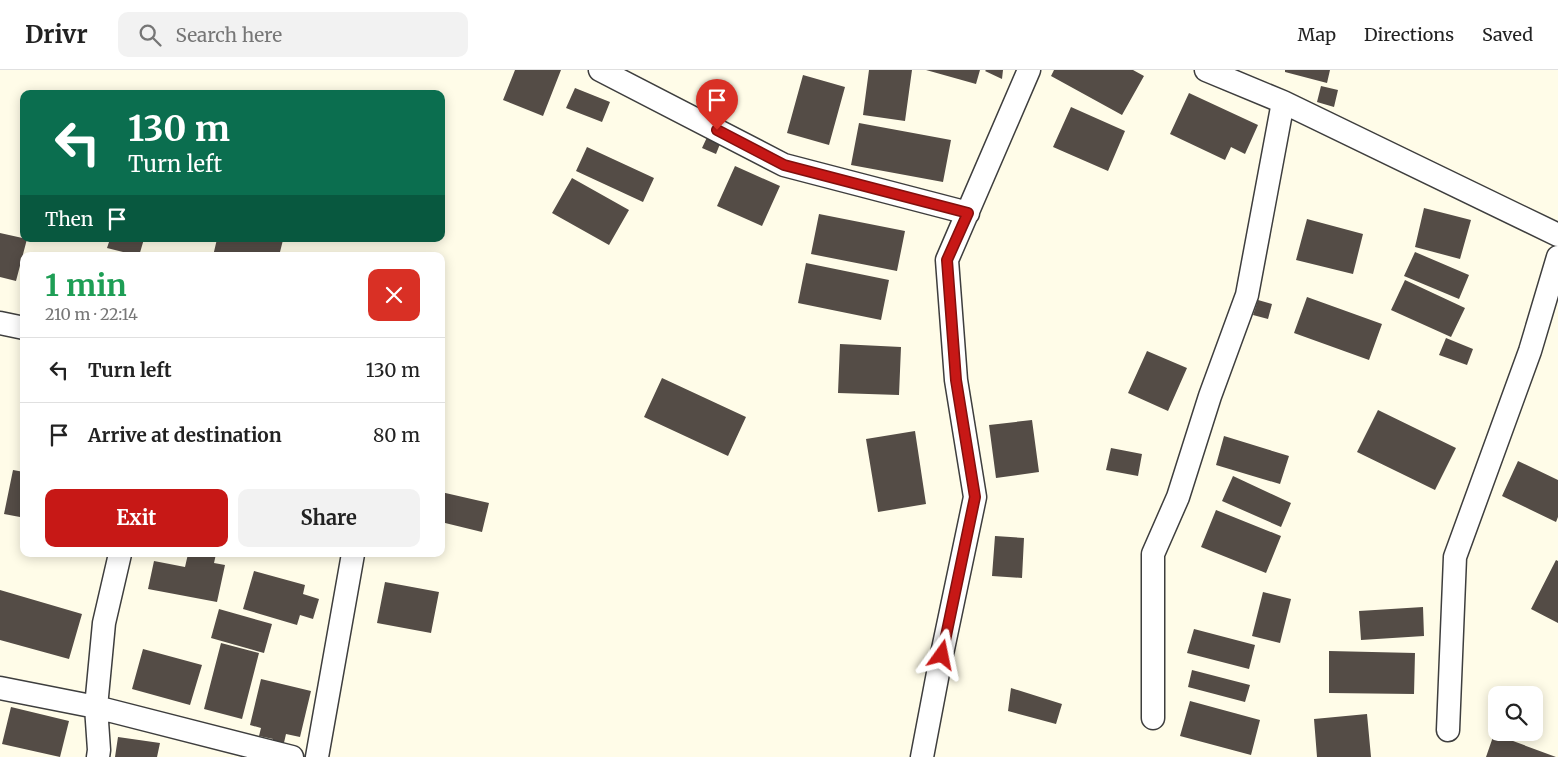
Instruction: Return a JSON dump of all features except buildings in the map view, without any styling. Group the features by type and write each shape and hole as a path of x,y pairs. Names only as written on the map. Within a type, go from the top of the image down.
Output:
{"street":[{"path":"600,70 784,165 968,213"},
{"path":"922,757 975,497 956,380 947,260 1029,70"},
{"path":"1206,70 1283,102 1558,235"},
{"path":"1153,718 1153,554 1178,497 1210,396 1246,295 1283,102"},
{"path":"1448,730 1455,557 1530,351 1558,257"},
{"path":"0,322 20,327"},
{"path":"98,757 96,707 104,623 119,557"},
{"path":"318,757 352,557"},
{"path":"0,688 96,707 292,757"}],"route":[{"path":"717,130 784,165 968,213 947,260 956,380 975,497 942,655"}]}
